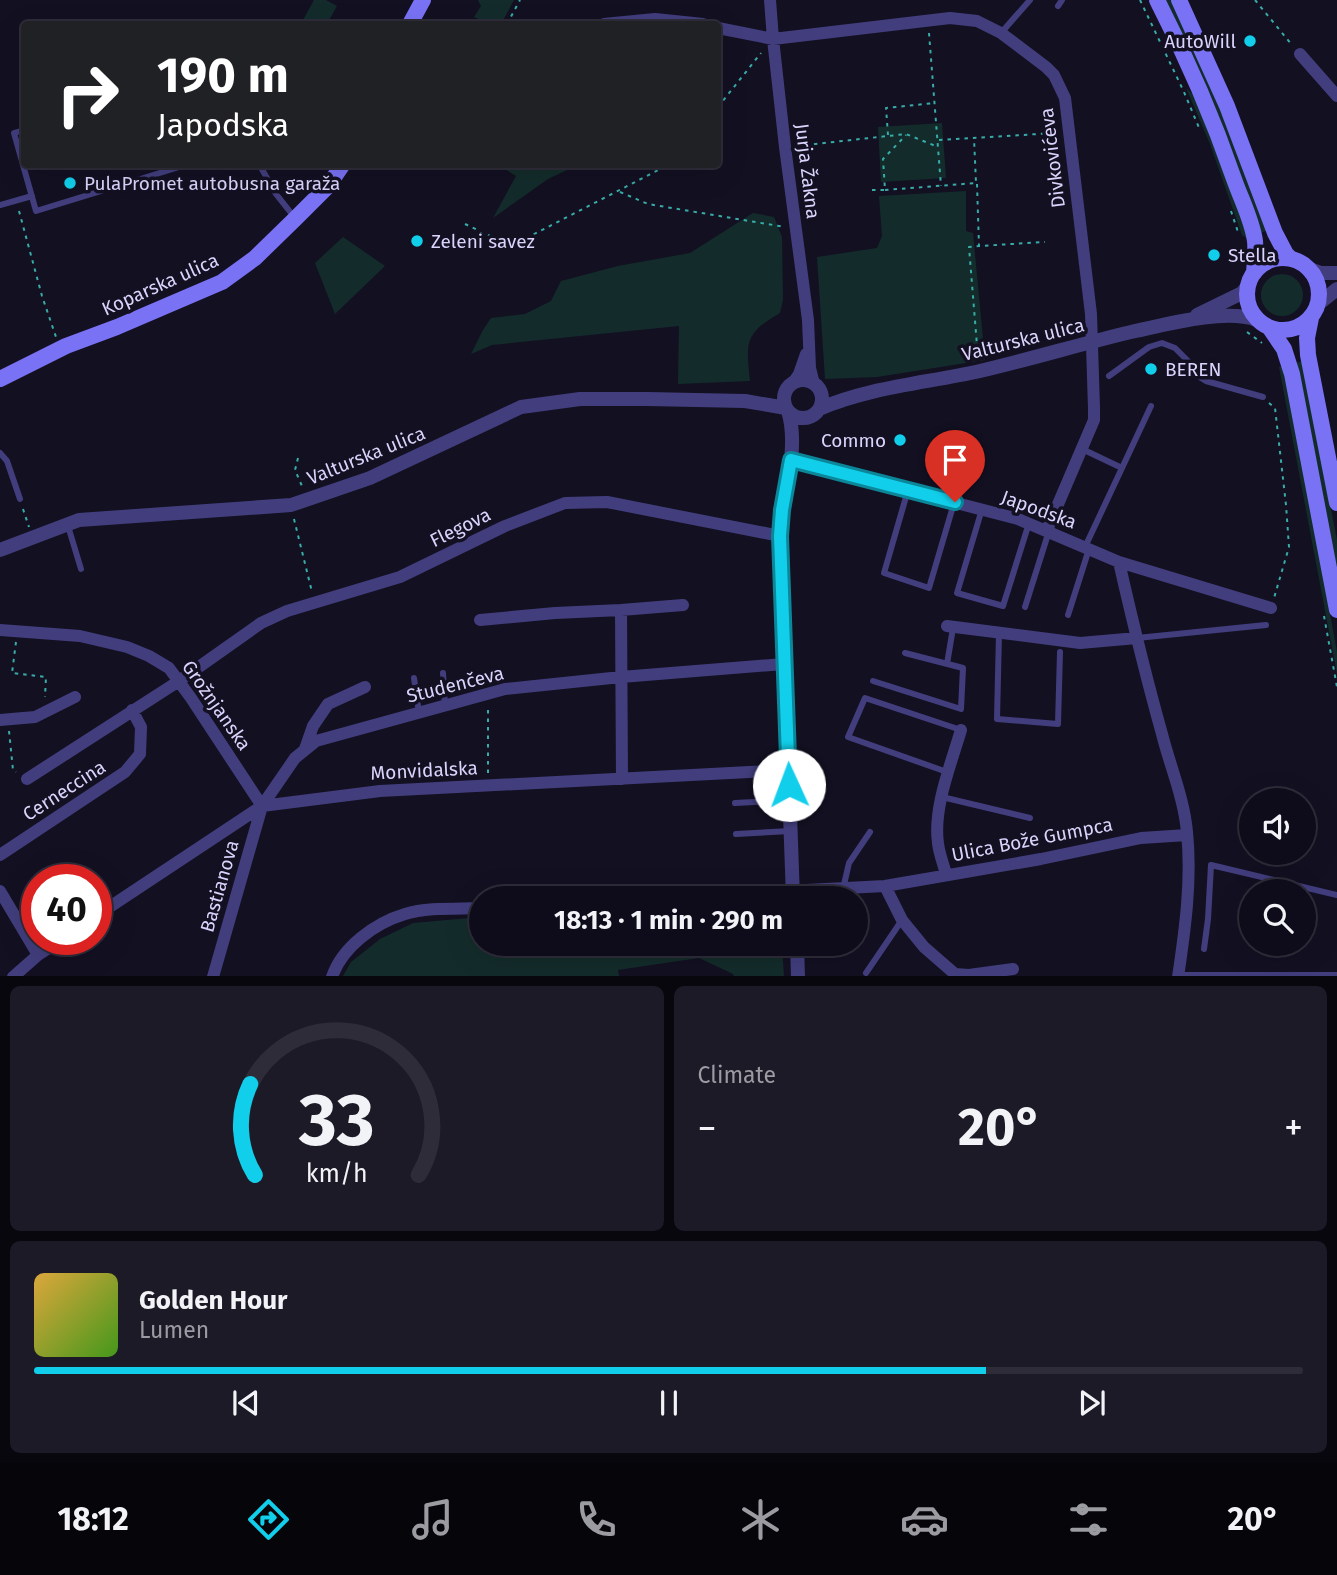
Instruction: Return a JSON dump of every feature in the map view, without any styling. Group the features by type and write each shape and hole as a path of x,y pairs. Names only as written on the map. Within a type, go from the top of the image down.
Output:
{"main road":[{"path":"412,21 423,0"},
{"path":"1157,0 1224,149 1255,239 1256,251 1247,294 1249,307 1284,349 1292,374 1337,610"},
{"path":"1179,0 1227,106 1275,233 1291,259"},
{"name":"Koparska ulica","path":"0,379 66,346 222,282 255,258 328,186 340,168"},
{"path":"1250,280 1260,266 1272,260 1291,259 1310,269 1318,285 1319,292 1307,338 1308,355 1337,503"},
{"path":"1263,324 1281,330 1294,329 1306,322 1314,312"}],"street":[{"name":"Jurja Žakna","path":"770,0 807,320 810,368 816,386"},
{"name":"Divkovićeva","path":"721,29 773,39 950,18 977,21 1000,33 1054,75 1065,98 1090,299 1094,420 1048,531"},
{"path":"634,21 674,21"},
{"path":"1300,54 1337,96"},
{"path":"1310,269 1327,274 1337,273"},
{"name":"Valturska ulica","path":"1189,319 1241,293 1250,280"},
{"path":"1314,312 1337,289"},
{"name":"Valturska ulica","path":"815,413 865,394 979,371 1189,319 1235,316 1263,324"},
{"name":"Jurja Žakna","path":"791,384 799,374 808,347"},
{"path":"792,453 822,398 816,386 804,380 791,384 784,397 791,419 792,453 780,536 793,886"},
{"name":"Valturska ulica","path":"745,401 774,394 791,384"},
{"name":"Valturska ulica","path":"816,386 843,393 865,394"},
{"name":"Valturska ulica","path":"0,550 79,520 291,505 370,478 521,407 580,399 745,401 787,409"},
{"path":"787,409 798,417 815,413"},
{"name":"Japodska","path":"792,453 908,490 1029,523 1119,562 1271,608"},
{"name":"Flegova","path":"179,681 261,623 287,611 400,577 505,526 565,503 607,502 780,536"},
{"path":"1119,562 1171,770 1184,806 1189,874 1178,976"},
{"path":"480,620 683,605"},
{"path":"621,610 622,779"},
{"path":"950,626 1080,643 1137,638"},
{"name":"Grožnjanska","path":"0,630 80,636 127,647 169,668 262,806"},
{"name":"Studenčeva","path":"262,806 295,758 316,741 420,712 505,689 784,664"},
{"name":"Cerneccina","path":"27,779 179,681"},
{"name":"Studenčeva","path":"305,750 313,726 328,704 365,687"},
{"path":"4,720 35,717 75,697"},
{"name":"Cerneccina","path":"0,855 125,772 140,754 141,727 132,710"},
{"path":"946,875 938,843 938,821 961,730"},
{"name":"Monvidalska","path":"112,905 262,806 380,791 788,770"},
{"name":"Bastianova","path":"213,976 262,806"},
{"name":"Ulica Bože Gumpca","path":"868,887 1041,859 1141,838 1187,835"},
{"path":"885,886 902,920 924,947 955,974 969,975 1013,969"},
{"path":"0,891 21,926"},
{"path":"332,976 345,953 358,940 382,924 405,914 469,909"},
{"path":"13,976 38,955"},
{"path":"797,956 798,976"}],"lane":[{"path":"1000,33 1030,0"},
{"path":"21,131 14,133 21,158"},
{"path":"24,168 36,211 176,168"},
{"path":"261,168 275,194 295,219"},
{"path":"0,205 32,196"},
{"path":"1108,376 1149,347 1162,343 1175,348 1189,362 1193,373 1206,380 1263,397"},
{"path":"1068,615 1087,548 1151,406"},
{"path":"1082,449 1122,468"},
{"path":"0,453 7,461 20,499"},
{"path":"908,490 884,573 929,587 955,502"},
{"path":"982,509 957,593 1003,606 1029,523"},
{"path":"67,524 81,569"},
{"path":"1025,607 1048,531"},
{"path":"1137,638 1266,625"},
{"path":"947,664 950,626"},
{"path":"999,633 997,719 1058,724 1060,652"},
{"path":"873,681 961,709 964,668 905,653"},
{"path":"443,673 445,706"},
{"path":"414,678 420,712"},
{"path":"949,772 848,737 865,698 961,730"},
{"path":"942,797 1030,818"},
{"path":"734,803 789,800"},
{"path":"736,834 791,831"},
{"path":"843,886 849,863 870,832"},
{"path":"1204,949 1211,865 1337,895"},
{"path":"866,973 902,920"},
{"path":"1178,976 1337,975"}],"path":[{"path":"509,21 520,0"},
{"path":"1140,0 1204,139"},
{"path":"1255,0 1300,54"},
{"path":"928,21 941,186"},
{"path":"721,103 773,39"},
{"path":"888,136 886,108 934,103"},
{"path":"937,140 1069,132"},
{"path":"785,147 906,134 938,147"},
{"path":"885,190 883,159 906,134"},
{"path":"974,138 979,246"},
{"path":"465,224 511,246 663,168"},
{"path":"872,190 976,183"},
{"path":"619,192 648,204 796,229"},
{"path":"17,201 56,338"},
{"path":"1228,203 1242,242"},
{"path":"979,371 969,247 1045,242"},
{"path":"1241,328 1268,349"},
{"path":"1263,397 1275,408 1289,547 1271,608"},
{"path":"299,458 295,470 309,500"},
{"path":"20,499 33,538"},
{"path":"291,505 314,603"},
{"path":"17,631 12,673 46,677 45,712"},
{"path":"488,785 489,694"},
{"path":"4,720 13,770 27,779"}],"green space":[{"path":"314,0 326,0 337,6 329,21 303,20"},
{"path":"478,0 514,0 503,21 483,21 474,17 481,6"},
{"path":"1164,0 1171,0 1235,143 1266,231 1260,233"},
{"path":"1186,88 1194,95 1237,204 1246,238 1242,235 1210,144"},
{"path":"942,123 946,178 881,182 878,127"},
{"path":"572,168 548,179 493,218 516,176 505,169"},
{"path":"966,191 966,231 973,233 985,360 877,377 825,379 817,257 877,248 882,236 879,196"},
{"path":"753,213 774,217 782,237 783,300 780,313 760,327 750,340 750,381 678,384 679,326 492,345 471,354 491,318 525,314 551,301 561,281 618,266 690,253"},
{"path":"343,237 385,266 335,314 315,263"},
{"path":"1282,274 1297,280 1303,295 1297,310 1282,316 1267,310 1261,295 1267,280"},
{"path":"1302,361 1337,540 1337,579 1296,363"},
{"path":"1282,366 1337,652 1337,674 1279,367"},
{"path":"469,918 469,956 783,956 784,976 734,976 699,958 618,970 619,976 343,976 351,962 380,939 413,923"}],"place":[{"name":"AutoWill","path":"1250,41"},
{"name":"PulaPromet autobusna garaža","path":"70,183"},
{"name":"Zeleni savez","path":"417,241"},
{"name":"Stella","path":"1214,255"},
{"name":"BEREN","path":"1151,369"},
{"name":"Commo","path":"900,440"}],"route":[{"path":"789,785 780,536 791,460 955,502"}]}
